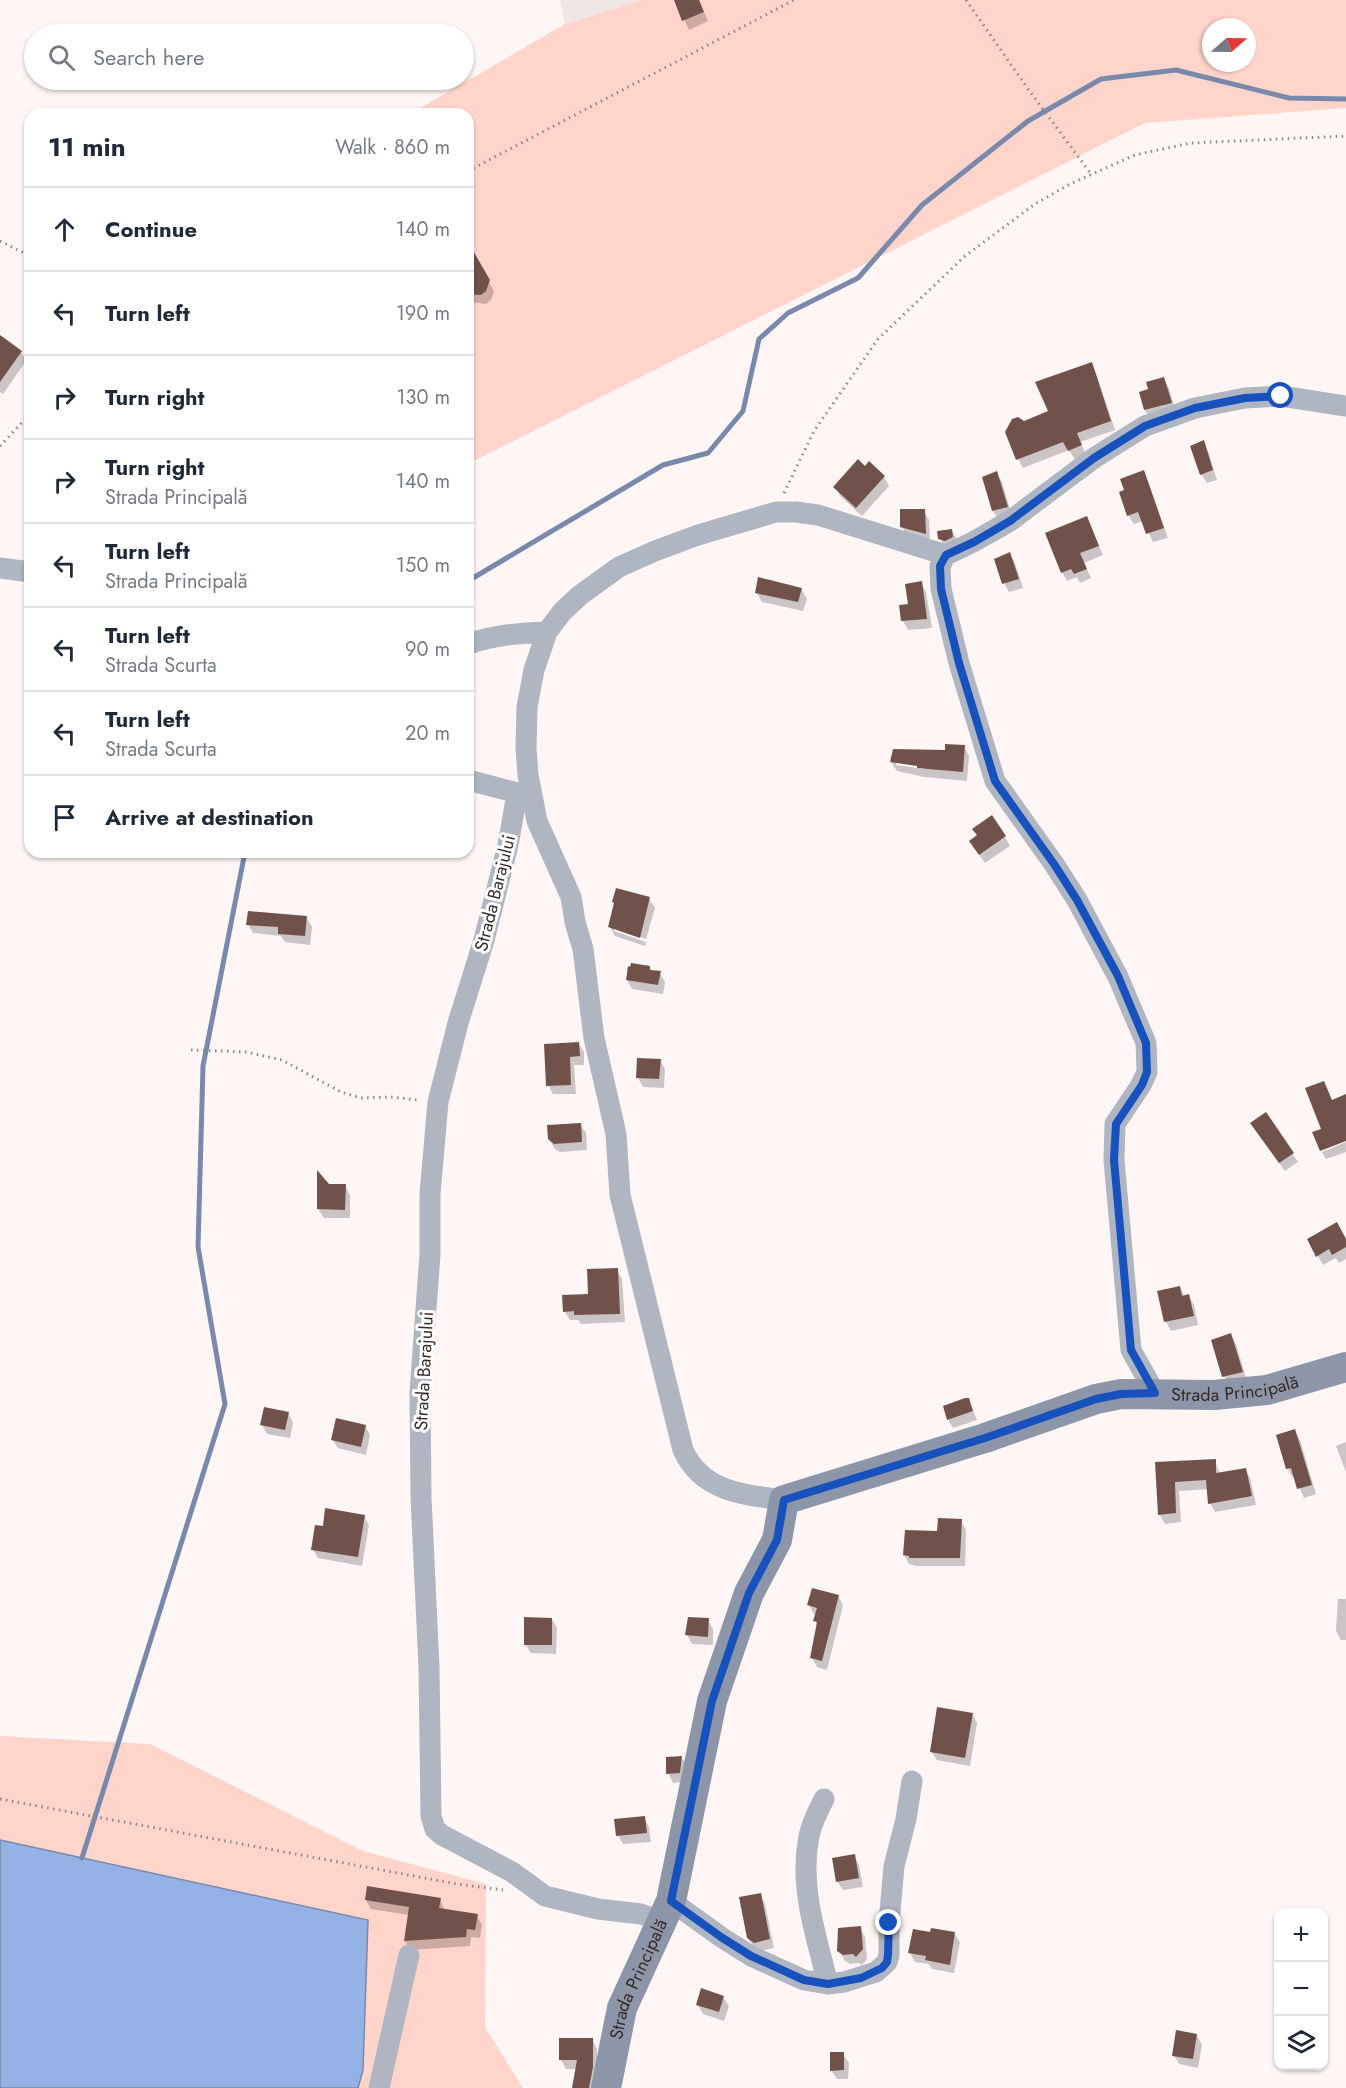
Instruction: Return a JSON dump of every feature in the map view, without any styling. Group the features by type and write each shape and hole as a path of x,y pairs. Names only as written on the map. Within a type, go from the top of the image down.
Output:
{"main road":[{"name":"Strada Principală","path":"606,2088 622,2008 667,1911 712,1701 749,1593 777,1540 784,1500 985,1438 1096,1399 1121,1394 1214,1395 1267,1390 1346,1367"}],"street":[{"path":"1155,1393 1131,1350 1114,1160 1116,1124 1142,1085 1147,1072 1146,1043 1118,976 1077,900 995,781 959,663 941,589 940,566 946,555 1010,521 1094,458 1145,426 1195,408 1245,398 1281,396 1346,406"},
{"path":"784,1500 751,1495 718,1486 692,1467 683,1450 620,1195 616,1134 594,1038 583,949 571,897 525,795 528,775 527,707 534,670 547,632 562,612 579,596 619,567 655,550 776,512 796,512 818,515 946,555"},
{"path":"0,568 24,571"},
{"path":"474,642 509,634 547,632"},
{"path":"474,782 525,795"},
{"name":"Strada Barajului","path":"525,795 508,845 484,940 458,1023 438,1102 430,1194 430,1254 420,1392 421,1497 429,1667 431,1815 435,1829 442,1835 512,1872 545,1896"},
{"path":"545,1896 598,1909 641,1914 667,1911 721,1937 751,1956 804,1980 828,1984 844,1982 876,1972 887,1962 894,1866 906,1819 912,1781"},
{"path":"824,1799 813,1822 807,1843 807,1878 810,1908 828,1984"},
{"path":"378,2088 409,1954"}],"path":[{"path":"474,168 794,0"},
{"path":"966,0 1091,175"},
{"path":"776,512 814,431 878,339 965,256 1035,204 1136,155 1191,143 1346,136"},
{"path":"0,241 24,253"},
{"path":"0,446 24,420"},
{"path":"191,1050 246,1052 282,1060 340,1092 361,1098 391,1097 438,1102"},
{"path":"0,1799 457,1884 545,1896"}],"shaded area":[{"path":"560,0 642,0 565,24"},
{"path":"642,0 1346,0 1346,108 1145,123 474,461 474,108 420,108 451,90 474,90 474,77 565,24"},
{"path":"0,1736 150,1744 363,1851 486,1884 485,2027 523,2088 0,2088"}],"water":[{"path":"0,1840 368,1920 363,2070 358,2088 0,2088"}],"building":[{"path":"674,0 699,0 704,12 682,21"},
{"path":"474,252 490,280 486,291 481,295 474,294"},
{"path":"0,335 22,351 0,382"},
{"path":"1092,362 1111,421 1077,433 1082,445 1068,451 1063,442 1016,460 1005,432 1012,419 1018,417 1024,421 1048,411 1035,382"},
{"path":"1164,377 1172,403 1144,410 1139,392 1148,389 1146,382"},
{"path":"1204,440 1213,470 1200,475 1190,446"},
{"path":"858,459 865,466 869,461 885,476 856,508 833,487"},
{"path":"1144,470 1164,528 1146,534 1138,512 1127,516 1119,492 1124,490 1120,479"},
{"path":"997,471 1008,507 992,511 982,477"},
{"path":"900,509 925,509 926,534 900,527"},
{"path":"1087,516 1099,546 1080,553 1087,569 1074,574 1071,569 1061,573 1045,533"},
{"path":"952,529 953,537 945,541 938,539 937,531"},
{"path":"1010,552 1019,579 1002,584 994,559"},
{"path":"758,577 802,588 798,602 755,593"},
{"path":"922,581 927,619 901,621 899,605 908,604 905,584"},
{"path":"945,744 965,745 963,772 917,768 917,766 890,762 893,749 945,750"},
{"path":"992,815 1006,836 979,855 969,841 977,835 972,829"},
{"path":"616,888 650,897 640,938 608,927"},
{"path":"248,911 307,916 305,936 278,934 278,927 246,925"},
{"path":"631,963 650,966 650,970 661,971 658,985 626,980 628,966 630,967"},
{"path":"579,1042 580,1056 570,1057 571,1085 546,1086 544,1044"},
{"path":"637,1058 661,1059 659,1079 636,1078"},
{"path":"1324,1081 1332,1100 1346,1094 1346,1141 1320,1151 1312,1132 1321,1129 1305,1088"},
{"path":"1266,1112 1294,1153 1279,1163 1250,1123"},
{"path":"581,1123 582,1142 554,1144 548,1139 547,1125"},
{"path":"317,1170 329,1184 346,1184 345,1210 317,1209"},
{"path":"1337,1222 1346,1239 1346,1247 1332,1255 1329,1249 1316,1257 1307,1239"},
{"path":"618,1268 620,1314 574,1315 574,1311 563,1312 562,1295 588,1294 587,1269"},
{"path":"1180,1286 1182,1296 1189,1294 1194,1316 1164,1322 1157,1291"},
{"path":"1231,1333 1243,1372 1222,1377 1211,1340"},
{"path":"969,1398 973,1411 947,1420 943,1406"},
{"path":"264,1407 289,1412 285,1430 260,1425"},
{"path":"336,1418 366,1425 361,1447 331,1440"},
{"path":"1295,1429 1312,1485 1297,1489 1291,1468 1286,1469 1276,1435"},
{"path":"1216,1459 1216,1473 1246,1468 1252,1496 1208,1504 1206,1480 1175,1482 1176,1513 1158,1515 1155,1462"},
{"path":"325,1508 365,1515 358,1557 311,1550 315,1525 323,1526"},
{"path":"938,1518 962,1519 960,1558 909,1558 903,1555 905,1530 937,1531"},
{"path":"812,1588 839,1595 822,1661 810,1658 817,1622 813,1621 817,1608 807,1605"},
{"path":"524,1617 552,1618 552,1645 524,1645"},
{"path":"688,1617 709,1618 708,1637 685,1635"},
{"path":"937,1707 973,1713 965,1758 930,1752"},
{"path":"682,1756 680,1773 666,1774 666,1757"},
{"path":"645,1816 647,1833 616,1836 614,1819"},
{"path":"855,1854 859,1878 836,1882 832,1858"},
{"path":"367,1886 441,1898 439,1908 478,1914 475,1930 467,1929 466,1937 404,1941 409,1907 365,1900"},
{"path":"761,1893 770,1939 754,1943 747,1938 739,1897"},
{"path":"861,1926 863,1949 856,1957 853,1954 843,1955 837,1951 838,1928"},
{"path":"931,1928 955,1932 950,1965 925,1960 926,1956 908,1953 913,1929 930,1932"},
{"path":"701,1988 724,1996 719,2012 696,2005"},
{"path":"1176,2030 1197,2034 1193,2059 1172,2056"},
{"path":"559,2038 593,2038 593,2067 589,2088 572,2088 577,2060 559,2060"},
{"path":"830,2052 844,2052 844,2070 830,2071"}],"waterway":[{"path":"474,577 663,465 708,453 743,411 759,339 788,313 858,278 922,205 1028,121 1101,79 1176,70 1289,98 1346,99"},
{"path":"82,1858 225,1404 198,1247 203,1066 244,858"}],"route":[{"path":"889,1923 887,1962 882,1968 861,1978 828,1984 804,1980 751,1956 671,1901 712,1701 749,1593 777,1540 784,1500 985,1438 1096,1399 1121,1394 1155,1393 1131,1350 1114,1160 1116,1124 1142,1085 1147,1072 1146,1043 1118,976 1077,900 995,781 959,663 941,589 940,566 946,555 974,542 1027,510 1094,458 1145,426 1195,408 1245,398 1281,396"}]}
